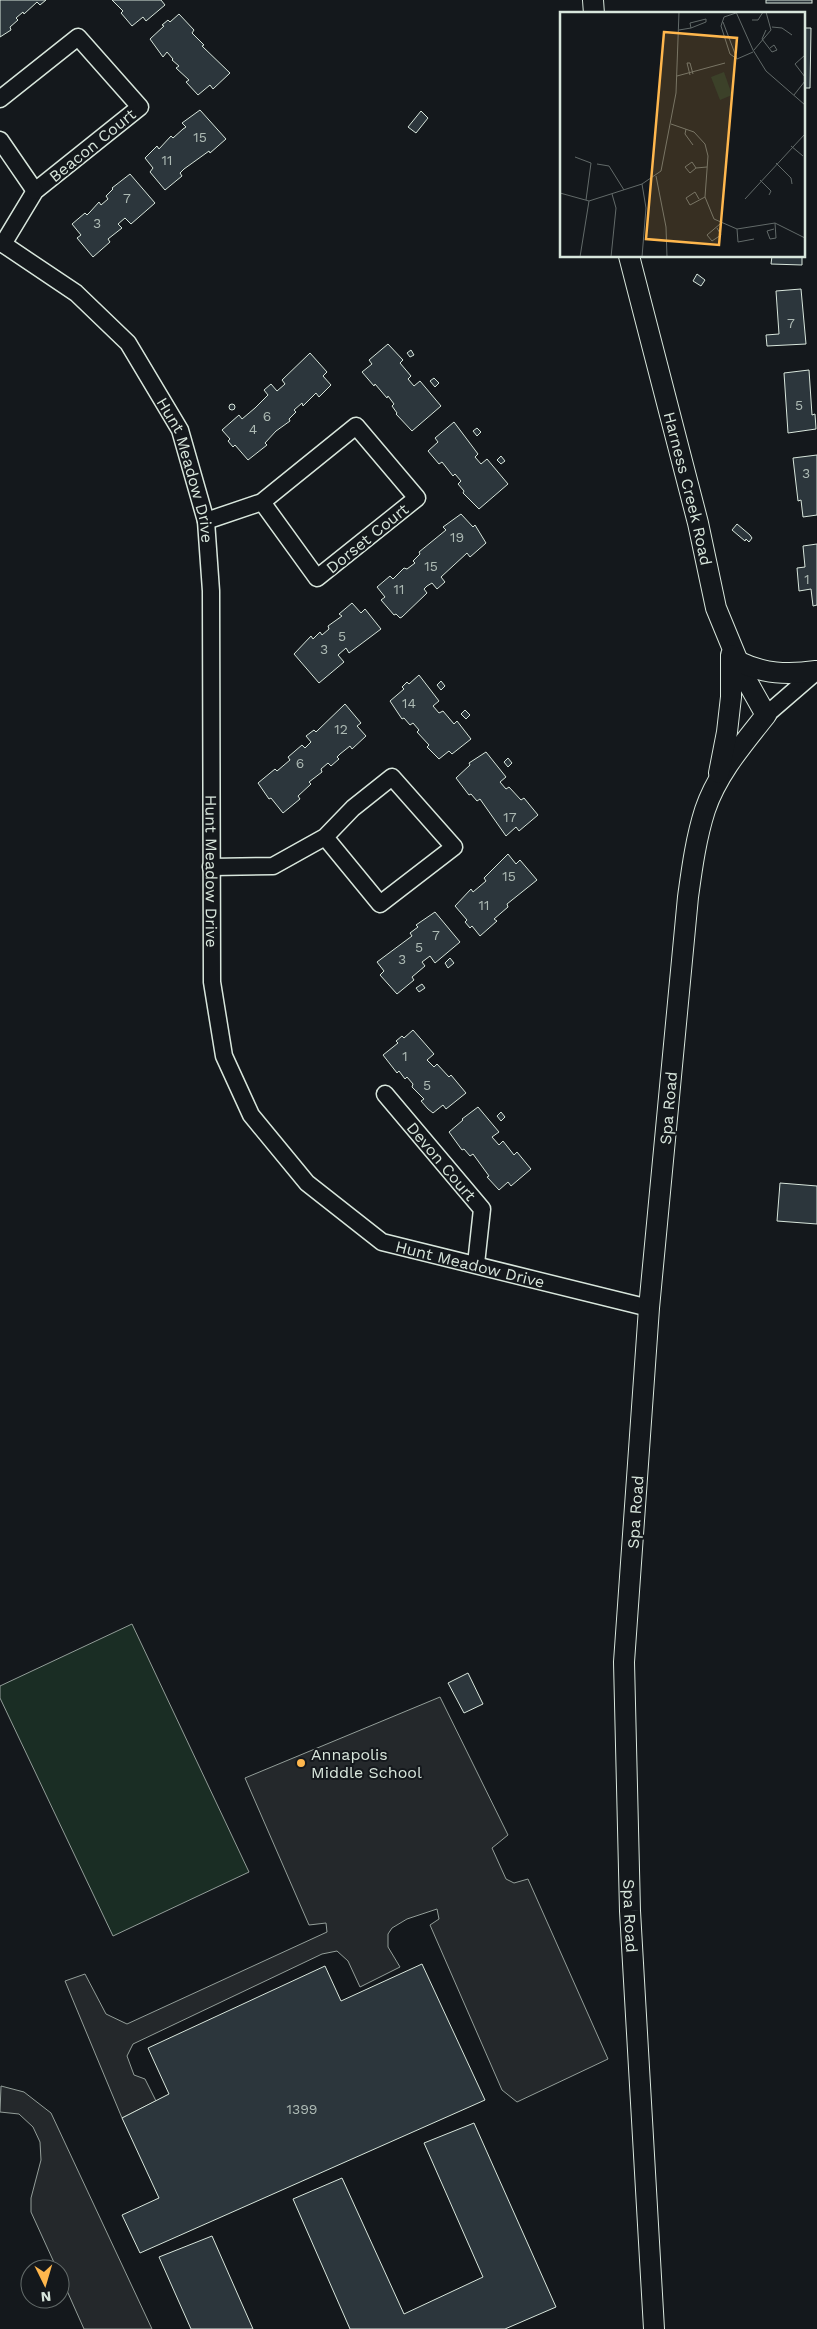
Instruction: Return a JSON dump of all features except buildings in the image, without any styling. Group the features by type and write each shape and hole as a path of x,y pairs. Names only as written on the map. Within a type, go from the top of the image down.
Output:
{"street":[{"name":"Beacon Court","path":"0,99 78,37 140,107 35,191 2,243"},
{"name":"Beacon Court","path":"0,140 35,191"},
{"name":"Hunt Meadow Drive","path":"2,243 76,293 128,343 180,430 206,521 212,591 212,982 224,1056 251,1115 307,1183 382,1242 649,1308"},
{"name":"Harness Creek Road","path":"629,258 698,523 716,608 734,655 766,715"},
{"name":"Dorset Court","path":"206,521 262,502 356,426 417,498 317,578 262,502"},
{"path":"717,785 727,732 734,655 769,673 787,675 817,671"},
{"path":"766,715 817,671"},
{"name":"Spa Road","path":"654,2329 630,1910 624,1662 649,1308 688,897 695,851 706,808 732,758 766,715"},
{"path":"211,867 274,866 325,837 353,808 392,777 454,847 380,904 325,837"},
{"name":"Devon Court","path":"385,1094 482,1209 476,1264"}],"green space":[{"path":"132,1624 249,1872 113,1936 0,1698 0,1686"}],"shaded area":[{"path":"440,1697 508,1835 492,1848 506,1879 514,1883 528,1879 608,2059 517,2102 502,2090 430,1925 439,1919 437,1909 407,1919 392,1928 388,1934 388,1947 400,1967 360,1987 348,1961 337,1951 322,1954 133,2044 127,2056 134,2075 145,2079 156,2101 122,2118 65,1981 85,1974 106,2014 127,2024 327,1932 326,1923 309,1925 245,1778"},
{"path":"1,2086 24,2092 51,2113 152,2329 84,2329 70,2298 70,2259 52,2259 31,2212 31,2198 41,2160 40,2142 33,2127 19,2114 0,2112"}],"place":[{"name":"Annapolis Middle School","path":"301,1763"}]}
